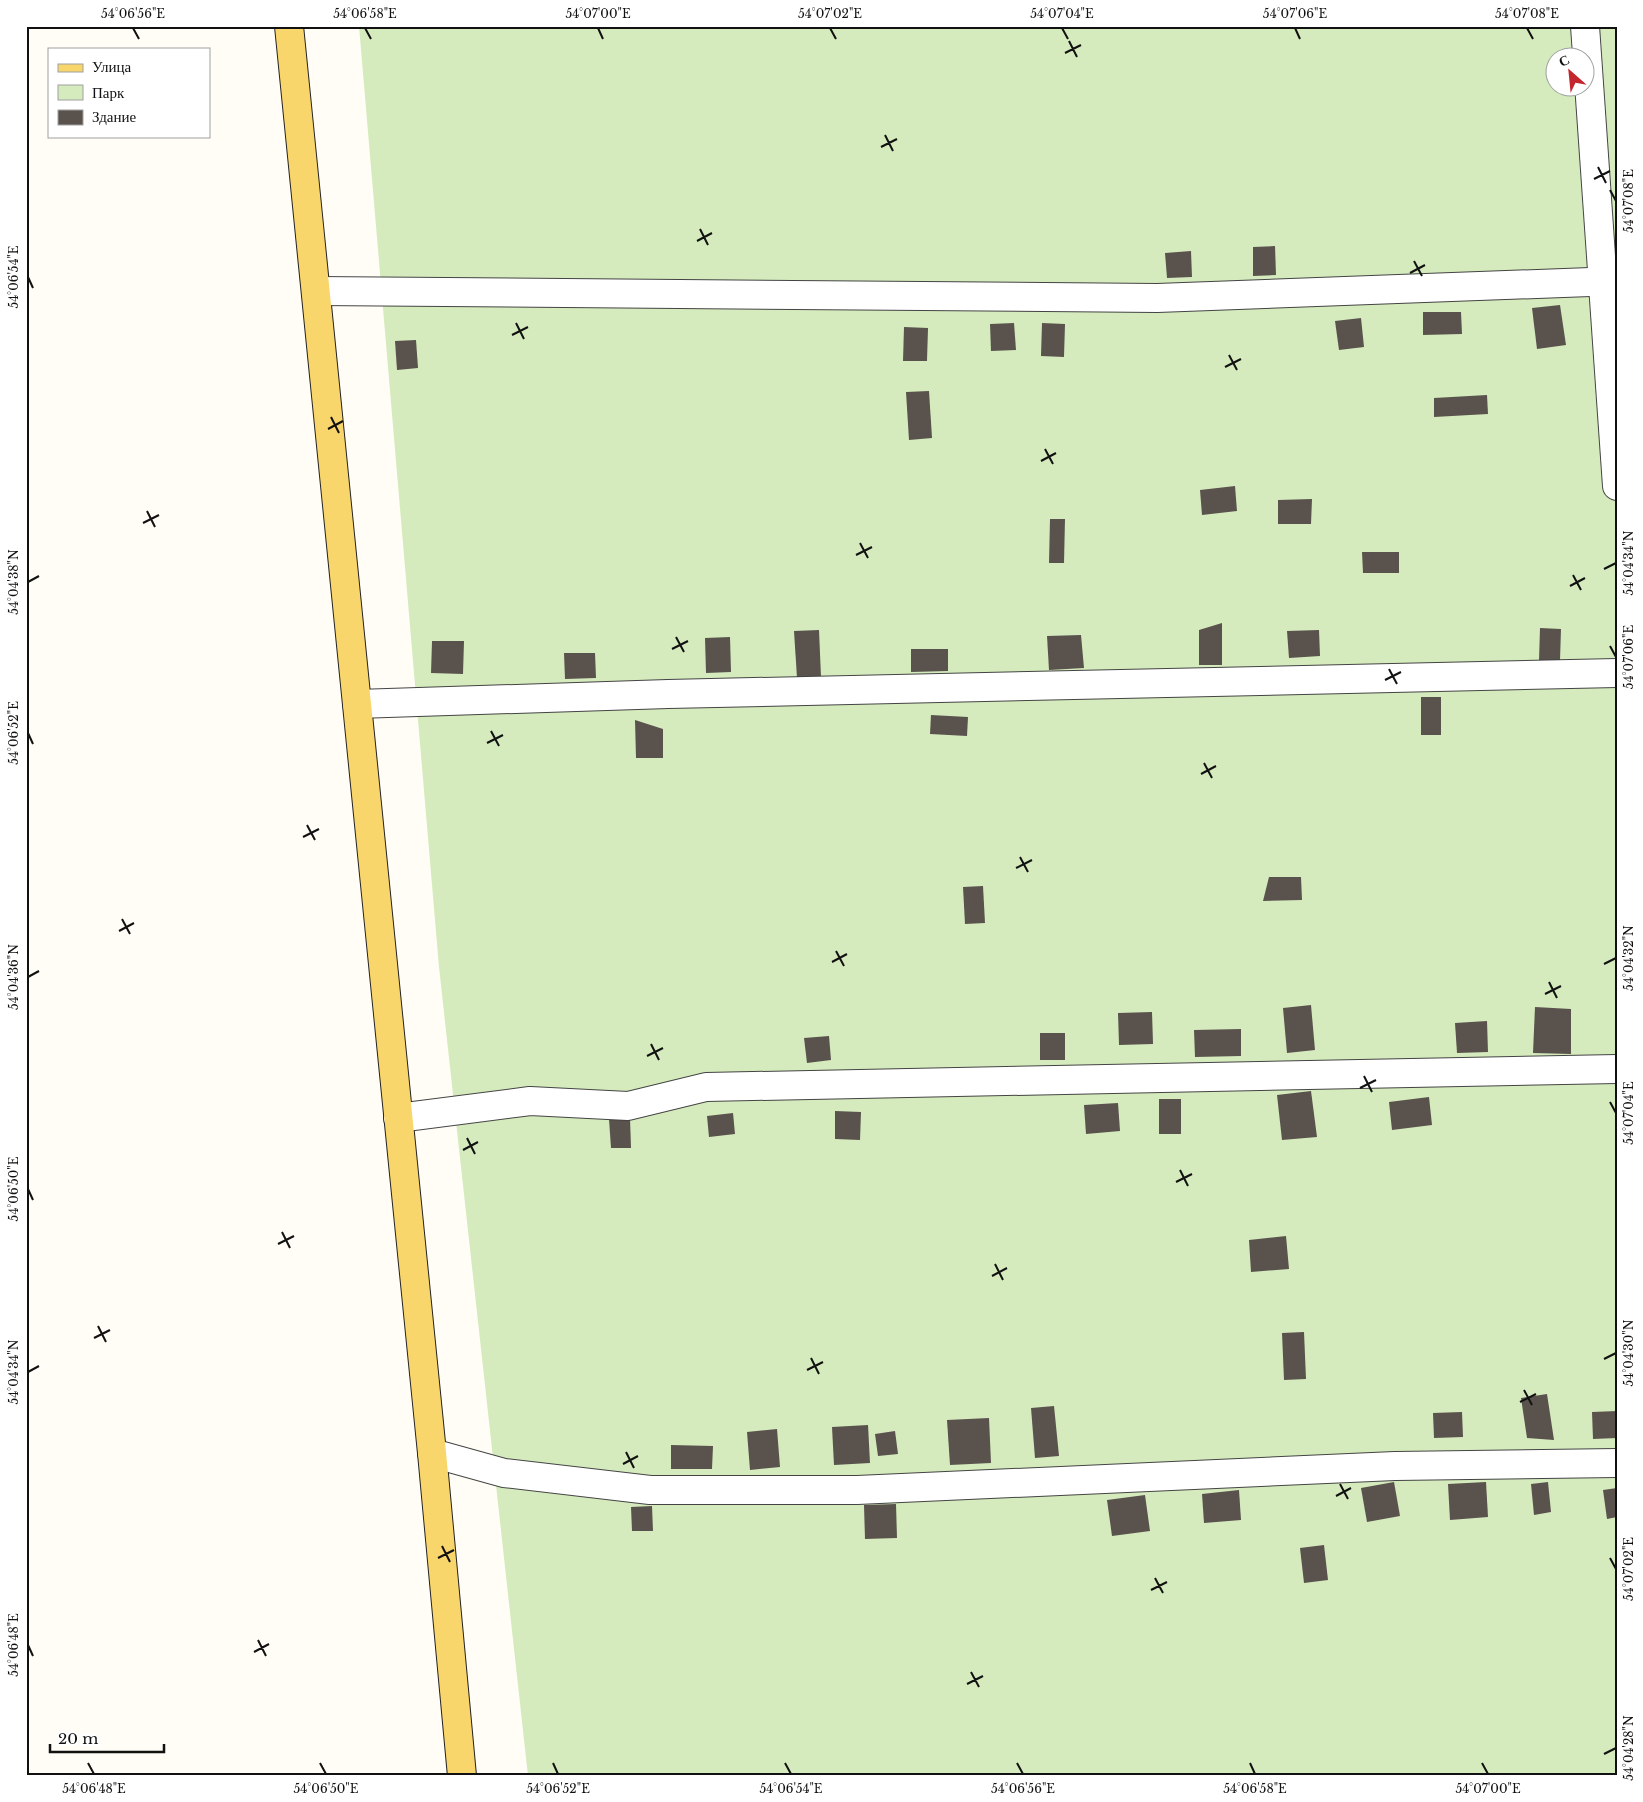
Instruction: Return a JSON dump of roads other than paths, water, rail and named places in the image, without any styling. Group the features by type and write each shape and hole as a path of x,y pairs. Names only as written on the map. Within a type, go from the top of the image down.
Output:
{"main road":[{"path":"289,26 432,1453 462,1776"}],"lane":[{"path":"1585,26 1610,282 1617,486"},
{"path":"316,291 1157,298 1610,282"},
{"path":"357,704 678,693 1617,673"},
{"path":"398,1118 530,1101 628,1106 706,1088 1617,1069"},
{"path":"432,1453 504,1473 650,1490 857,1490 1395,1466 1617,1463"}]}
